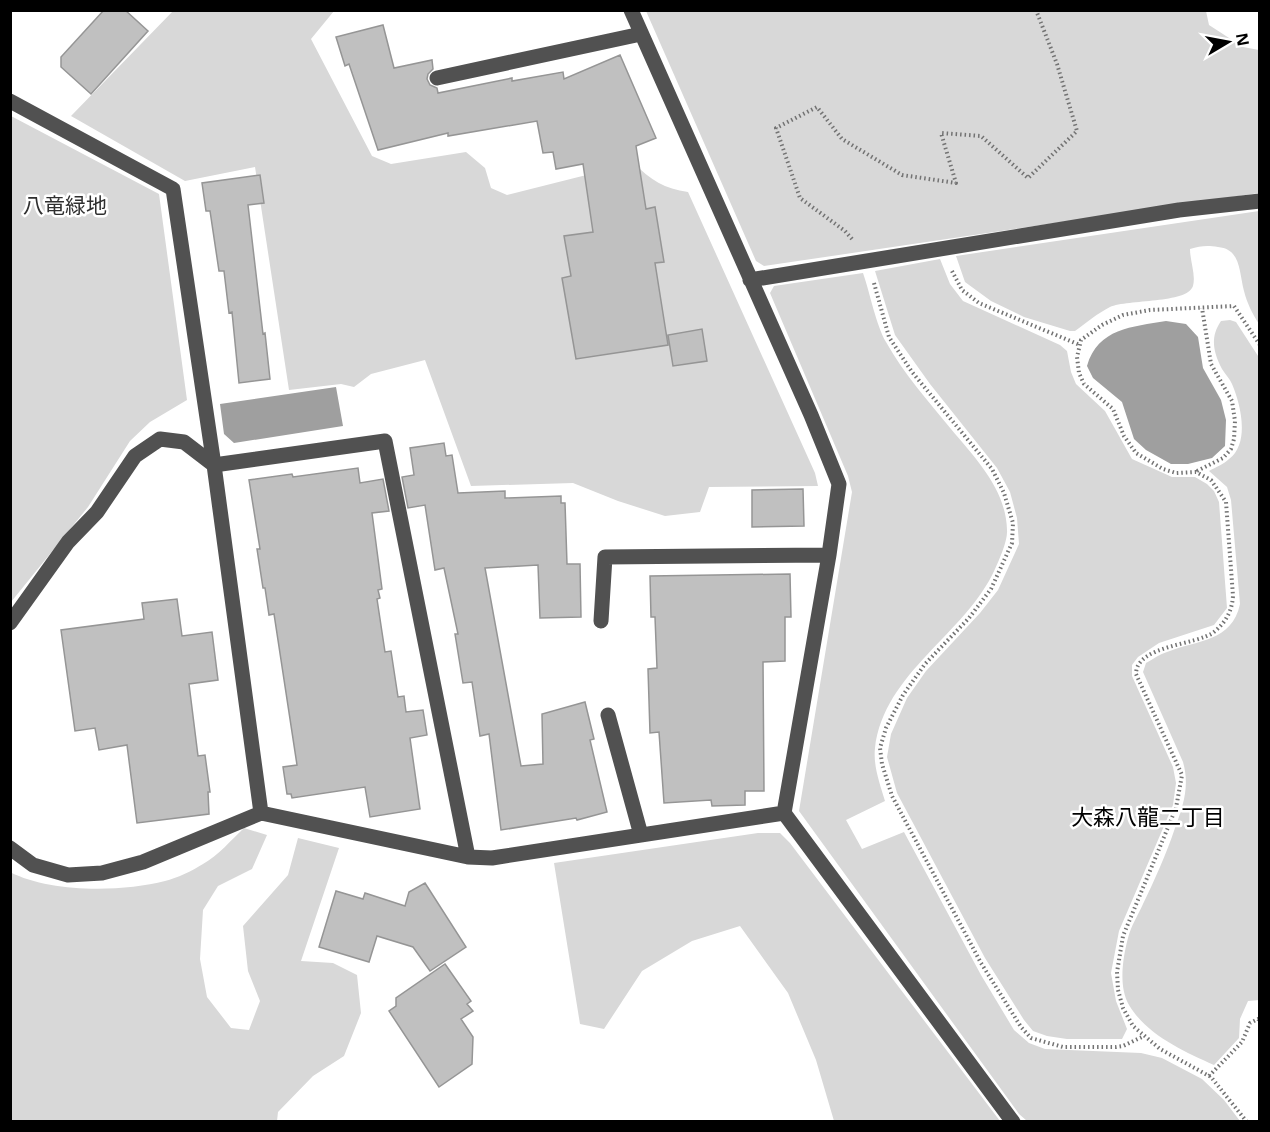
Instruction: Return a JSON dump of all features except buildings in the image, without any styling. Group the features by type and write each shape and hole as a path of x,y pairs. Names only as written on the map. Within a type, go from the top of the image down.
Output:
{"street":[{"path":"631,10 811,415 839,484 829,555 784,813 1013,1122"},
{"path":"437,78 641,34"},
{"path":"10,101 173,189 214,465 261,813"},
{"path":"750,280 1179,210 1260,201"},
{"path":"10,623 68,542 98,512 135,456 160,439 184,442 214,465 385,441 468,857"},
{"path":"601,621 605,557 829,555"},
{"path":"608,716 641,835"},
{"path":"10,848 33,865 68,875 102,873 143,862 261,813 468,857 492,858 784,813"}],"path":[{"path":"1036,10 1057,64 1077,131 1028,178 981,136 941,133 956,183 902,175 842,139 817,107 776,128 800,198 845,231 868,261 889,337 912,372 992,469 1004,493 1013,523 1012,543 991,589 969,618 925,664 903,695 886,728 880,748 882,764 892,796 981,963 1021,1027 1031,1038 1063,1047 1116,1047 1124,1046 1144,1036"},
{"path":"945,249 953,275 962,290 979,303 1080,345"},
{"path":"1202,308 1211,364 1232,401 1234,430 1231,449 1223,458 1196,472 1176,473 1163,470 1136,453 1124,436 1113,409 1084,384 1079,373 1077,357 1081,340 1102,325 1123,315 1150,310 1234,306 1260,345"},
{"path":"1196,472 1211,480 1226,502 1232,608 1227,618 1213,633 1162,649 1141,662 1136,668 1136,674 1182,775 1176,808 1123,936 1117,972 1118,990 1123,1008 1132,1026 1160,1049 1209,1076 1247,1122"},
{"path":"1209,1076 1242,1042 1250,1023 1258,1019 1260,1021"}],"green space":[{"path":"173,11 334,11 311,39 372,156 391,164 466,152 485,168 491,188 507,195 634,163 658,183 688,192 815,473 818,486 709,487 700,512 665,516 573,483 471,486 425,360 371,374 354,387 341,384 289,390 255,167 185,181 71,116"},
{"path":"646,11 1206,11 1209,25 1243,47 1259,50 1259,193 764,266 756,261"},
{"name":"八竜緑地","path":"11,116 159,194 187,400 150,422 130,441 88,507 11,602"},
{"path":"1259,211 1259,324 1247,300 1235,257 1226,249 1214,246 1190,249 1194,282 1188,292 1180,296 1110,307 1075,331 1024,317 991,301 965,282 956,256"},
{"path":"940,259 950,284 963,301 1060,345 1067,351 1076,384 1105,411 1132,459 1172,477 1195,477 1214,491 1219,502 1227,608 1214,625 1159,643 1138,657 1132,665 1132,676 1173,767 1176,783 1173,805 1119,931 1111,973 1116,1001 1127,1029 1122,1039 1067,1039 1033,1031 985,958 897,793 887,757 891,734 907,698 926,671 980,613 998,590 1019,544 1017,518 1010,492 997,468 930,384 895,335 875,271"},
{"path":"863,273 882,335 917,387 988,475 1001,501 1007,534 997,565 982,592 909,675 893,697 882,721 875,748 875,761 885,801 846,820 862,849 904,832 981,975 1014,1030 1029,1043 1045,1049 1141,1053 1162,1058 1202,1079 1224,1100 1240,1121 1027,1121 1019,1114 799,811 852,492 848,476 770,293 774,286"},
{"path":"1221,321 1236,322 1260,359 1260,1000 1248,1001 1240,1019 1239,1038 1214,1065 1167,1041 1137,1016 1126,997 1122,972 1129,934 1168,848 1181,812 1186,788 1183,762 1143,672 1146,663 1159,655 1221,633 1236,616 1240,604 1231,500 1227,487 1209,471 1225,462 1236,452 1242,434 1241,413 1235,393 1219,363 1214,345 1215,333"},
{"path":"244,828 267,835 252,869 218,886 203,910 200,959 207,997 231,1028 249,1030 260,1001 248,971 243,926 288,875 298,838 339,848 301,961 333,963 357,975 361,1013 344,1056 313,1076 278,1112 277,1121 11,1121 10,872 26,879 65,887 108,889 148,885 174,878 199,867 209,861"},
{"path":"758,833 780,833 790,843 1000,1121 834,1121 816,1060 788,993 740,926 692,941 642,971 604,1029 580,1024 554,863"}],"shaded area":[{"path":"1166,321 1186,324 1198,337 1203,368 1221,400 1226,420 1225,446 1212,458 1188,464 1171,464 1146,450 1134,439 1122,402 1093,378 1087,366 1092,353 1108,337 1129,328"},
{"path":"336,387 343,426 234,443 224,434 220,404"}],"district":[{"name":"大森八龍二丁目","path":"1148,817"}]}
